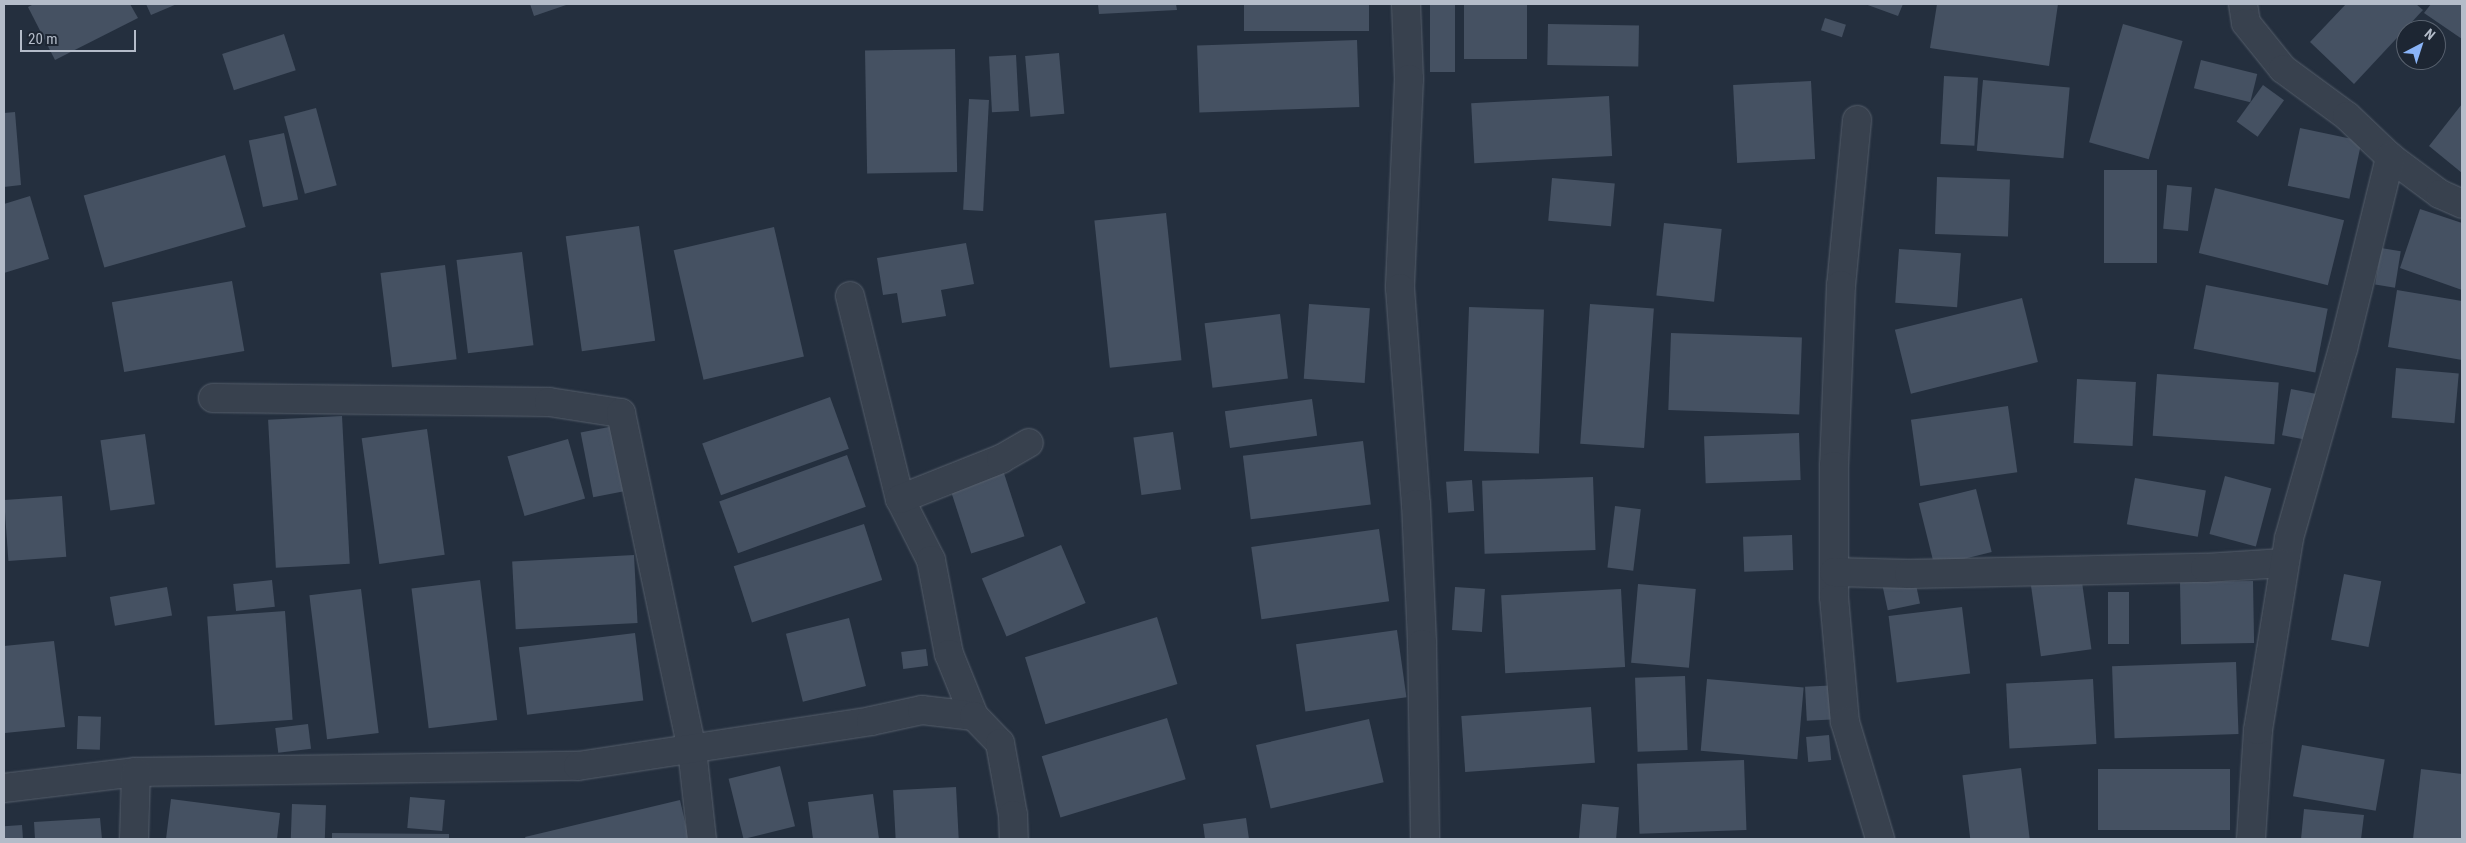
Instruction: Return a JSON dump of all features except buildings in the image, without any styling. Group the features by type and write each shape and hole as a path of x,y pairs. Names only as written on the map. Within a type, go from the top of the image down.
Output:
{"street":[{"path":"1406,4 1409,79 1400,288 1416,504 1422,644 1425,839"},
{"path":"2243,4 2246,23 2283,69 2347,116 2390,157 2440,194 2462,204"},
{"path":"1857,120 1841,285 1834,466 1834,572 1845,722 1880,839"},
{"path":"2251,839 2258,730 2289,538 2342,349 2390,157"},
{"path":"850,296 900,499 931,560 949,654 974,716 1000,743 1013,815 1014,839"},
{"path":"213,398 549,402 621,413 692,749 702,839"},
{"path":"900,499 1001,459 1030,442"},
{"path":"1834,572 1909,574 2205,568 2284,563"},
{"path":"4,788 136,772 578,766 871,721 922,710 974,716"},
{"path":"134,839 136,772"}]}
